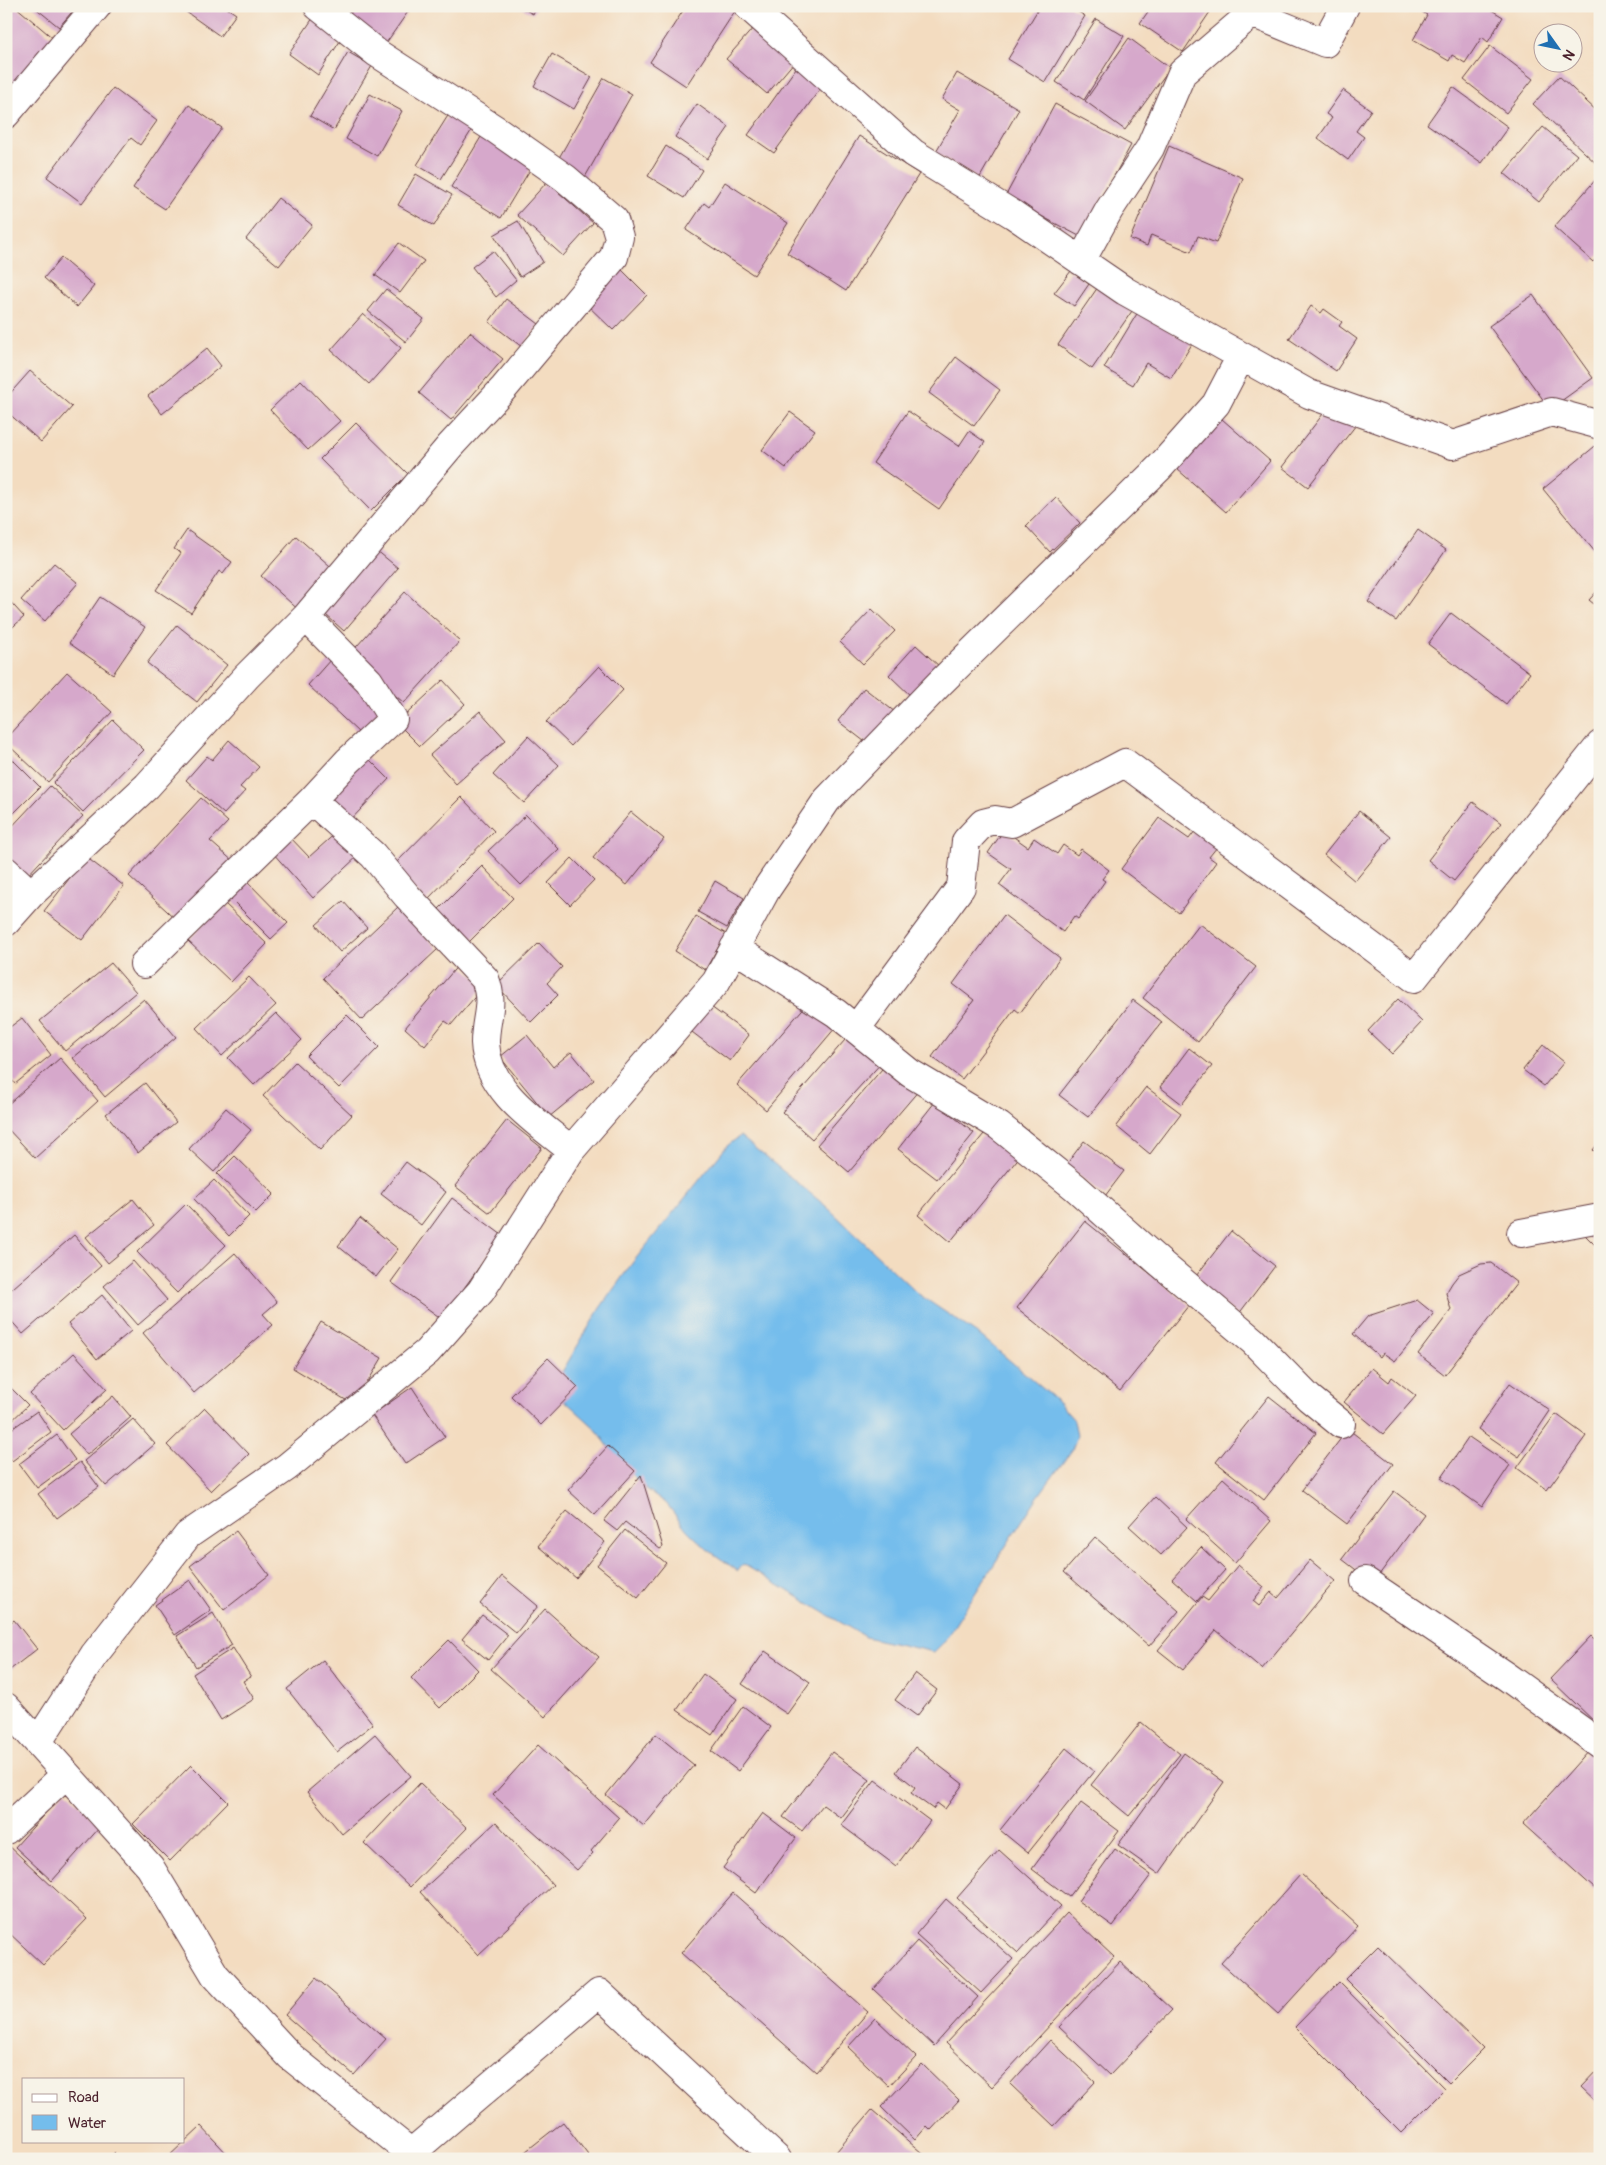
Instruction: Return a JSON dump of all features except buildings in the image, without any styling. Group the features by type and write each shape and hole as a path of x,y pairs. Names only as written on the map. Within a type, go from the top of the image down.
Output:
{"street":[{"path":"6,114 97,6"},
{"path":"6,922 31,894 147,786 247,676 306,616 450,446 504,388 614,257 619,238 614,220 565,178 498,131 377,53 318,6"},
{"path":"748,6 913,153 1014,215 1125,291 1309,394 1453,445 1552,412 1600,426"},
{"path":"1081,261 1109,210 1150,148 1182,73 1252,13 1325,44 1345,6"},
{"path":"38,1742 94,1655 188,1535 287,1467 427,1352 481,1291 571,1150 716,982 766,890 828,800 946,676 1160,467 1216,404 1241,356"},
{"path":"144,964 312,800 348,761 393,719 369,681 306,616"},
{"path":"856,1029 961,888 966,841 983,822 995,820 1012,822 1125,762 1414,978 1600,745"},
{"path":"312,800 373,855 407,896 485,979 491,994 485,1042 489,1065 510,1099 571,1150"},
{"path":"6,871 31,894"},
{"path":"734,948 836,1013 910,1073 1000,1126 1075,1187 1158,1261 1253,1341 1309,1398 1341,1424"},
{"path":"1521,1232 1600,1218"},
{"path":"1365,1581 1507,1677 1600,1744"},
{"path":"6,1707 150,1867 215,1975 290,2056 408,2156 598,1993 777,2159"},
{"path":"6,1830 66,1774"}],"water":[{"path":"740,1136 827,1207 917,1293 982,1337 1054,1398 1074,1420 1077,1436 1072,1450 1037,1498 943,1643 934,1652 865,1637 743,1564 738,1571 707,1549 687,1530 666,1503 645,1488 619,1461 595,1428 562,1398 559,1377 600,1308 633,1262 727,1146"}]}
